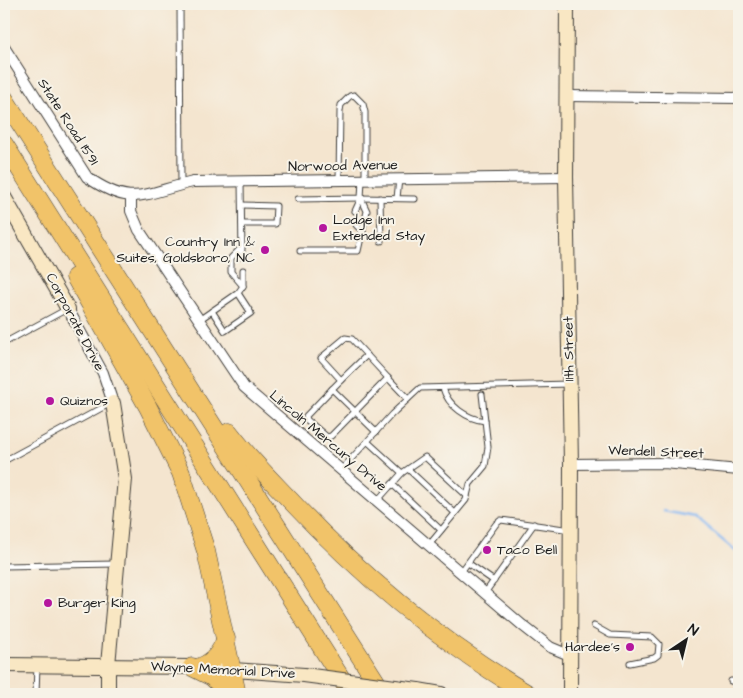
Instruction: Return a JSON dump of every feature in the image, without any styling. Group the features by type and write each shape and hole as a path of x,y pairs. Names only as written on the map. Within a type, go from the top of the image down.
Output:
{"highway":[{"path":"4,98 384,694"},
{"path":"4,144 351,694"},
{"path":"19,167 55,242 148,407 180,473 206,551 237,694"},
{"path":"154,333 243,451 332,545 402,608 466,656 528,694"},
{"path":"194,667 205,666 216,658 226,638"},
{"path":"194,667 212,677 230,694"}],"street":[{"name":"11th Street","path":"566,4 566,177 571,464 570,694"},
{"name":"State Road 1591","path":"4,47 87,177 107,191 126,196"},
{"path":"567,96 739,98"},
{"name":"Norwood Avenue","path":"126,196 146,196 193,182 566,177"},
{"name":"Lincoln Mercury Drive","path":"126,196 139,230 244,387 428,546 550,646 569,656"},
{"name":"Corporate Drive","path":"4,197 103,372 113,402 125,480 116,564 108,666 108,694"},
{"name":"Wendell Street","path":"571,464 664,463 739,470"},
{"name":"Wayne Memorial Drive","path":"4,664 233,669 304,675 441,694"}],"lane":[{"path":"180,4 182,185"},
{"path":"339,180 340,110 341,105 350,96 354,96 363,104 365,112 363,180 361,198 355,211"},
{"path":"397,198 399,179"},
{"path":"241,182 242,257"},
{"path":"300,250 358,251 367,211 361,198"},
{"path":"380,198 381,241"},
{"path":"298,199 415,199"},
{"path":"242,205 276,206 275,224 242,224"},
{"path":"356,221 356,225 363,232"},
{"path":"242,247 231,258 231,272 243,286"},
{"path":"199,320 238,292 243,286 242,270"},
{"path":"212,311 224,331 251,313 238,292"},
{"path":"4,343 68,308"},
{"path":"341,380 324,362 322,355 345,338 352,339 408,399"},
{"path":"367,355 308,413 306,420 327,437 388,378"},
{"path":"341,470 420,388 570,384"},
{"path":"332,388 376,432"},
{"path":"443,388 445,396 470,420 485,421"},
{"path":"428,546 466,500 470,484 485,466 488,447 482,394"},
{"path":"4,461 113,402"},
{"path":"368,442 402,473"},
{"path":"376,501 402,473 409,470 421,458 425,457 467,496"},
{"path":"409,470 455,513"},
{"path":"392,484 442,530"},
{"path":"461,573 496,524 501,520 571,530"},
{"path":"485,593 534,524"},
{"path":"468,563 494,581"},
{"path":"4,566 116,564"},
{"path":"594,626 610,635 652,637 659,644 658,654 654,658 630,663"},
{"path":"36,694 37,665"},
{"path":"731,681 739,683"}],"waterway":[{"path":"663,511 695,517 739,554"}],"place":[{"name":"Lodge Inn Extended Stay","path":"323,228"},
{"name":"Country Inn & Suites, Goldsboro, NC","path":"265,250"},
{"name":"Quiznos","path":"50,401"},
{"name":"Taco Bell","path":"487,550"},
{"name":"Burger King","path":"48,603"},
{"name":"Hardee's","path":"630,647"}]}
